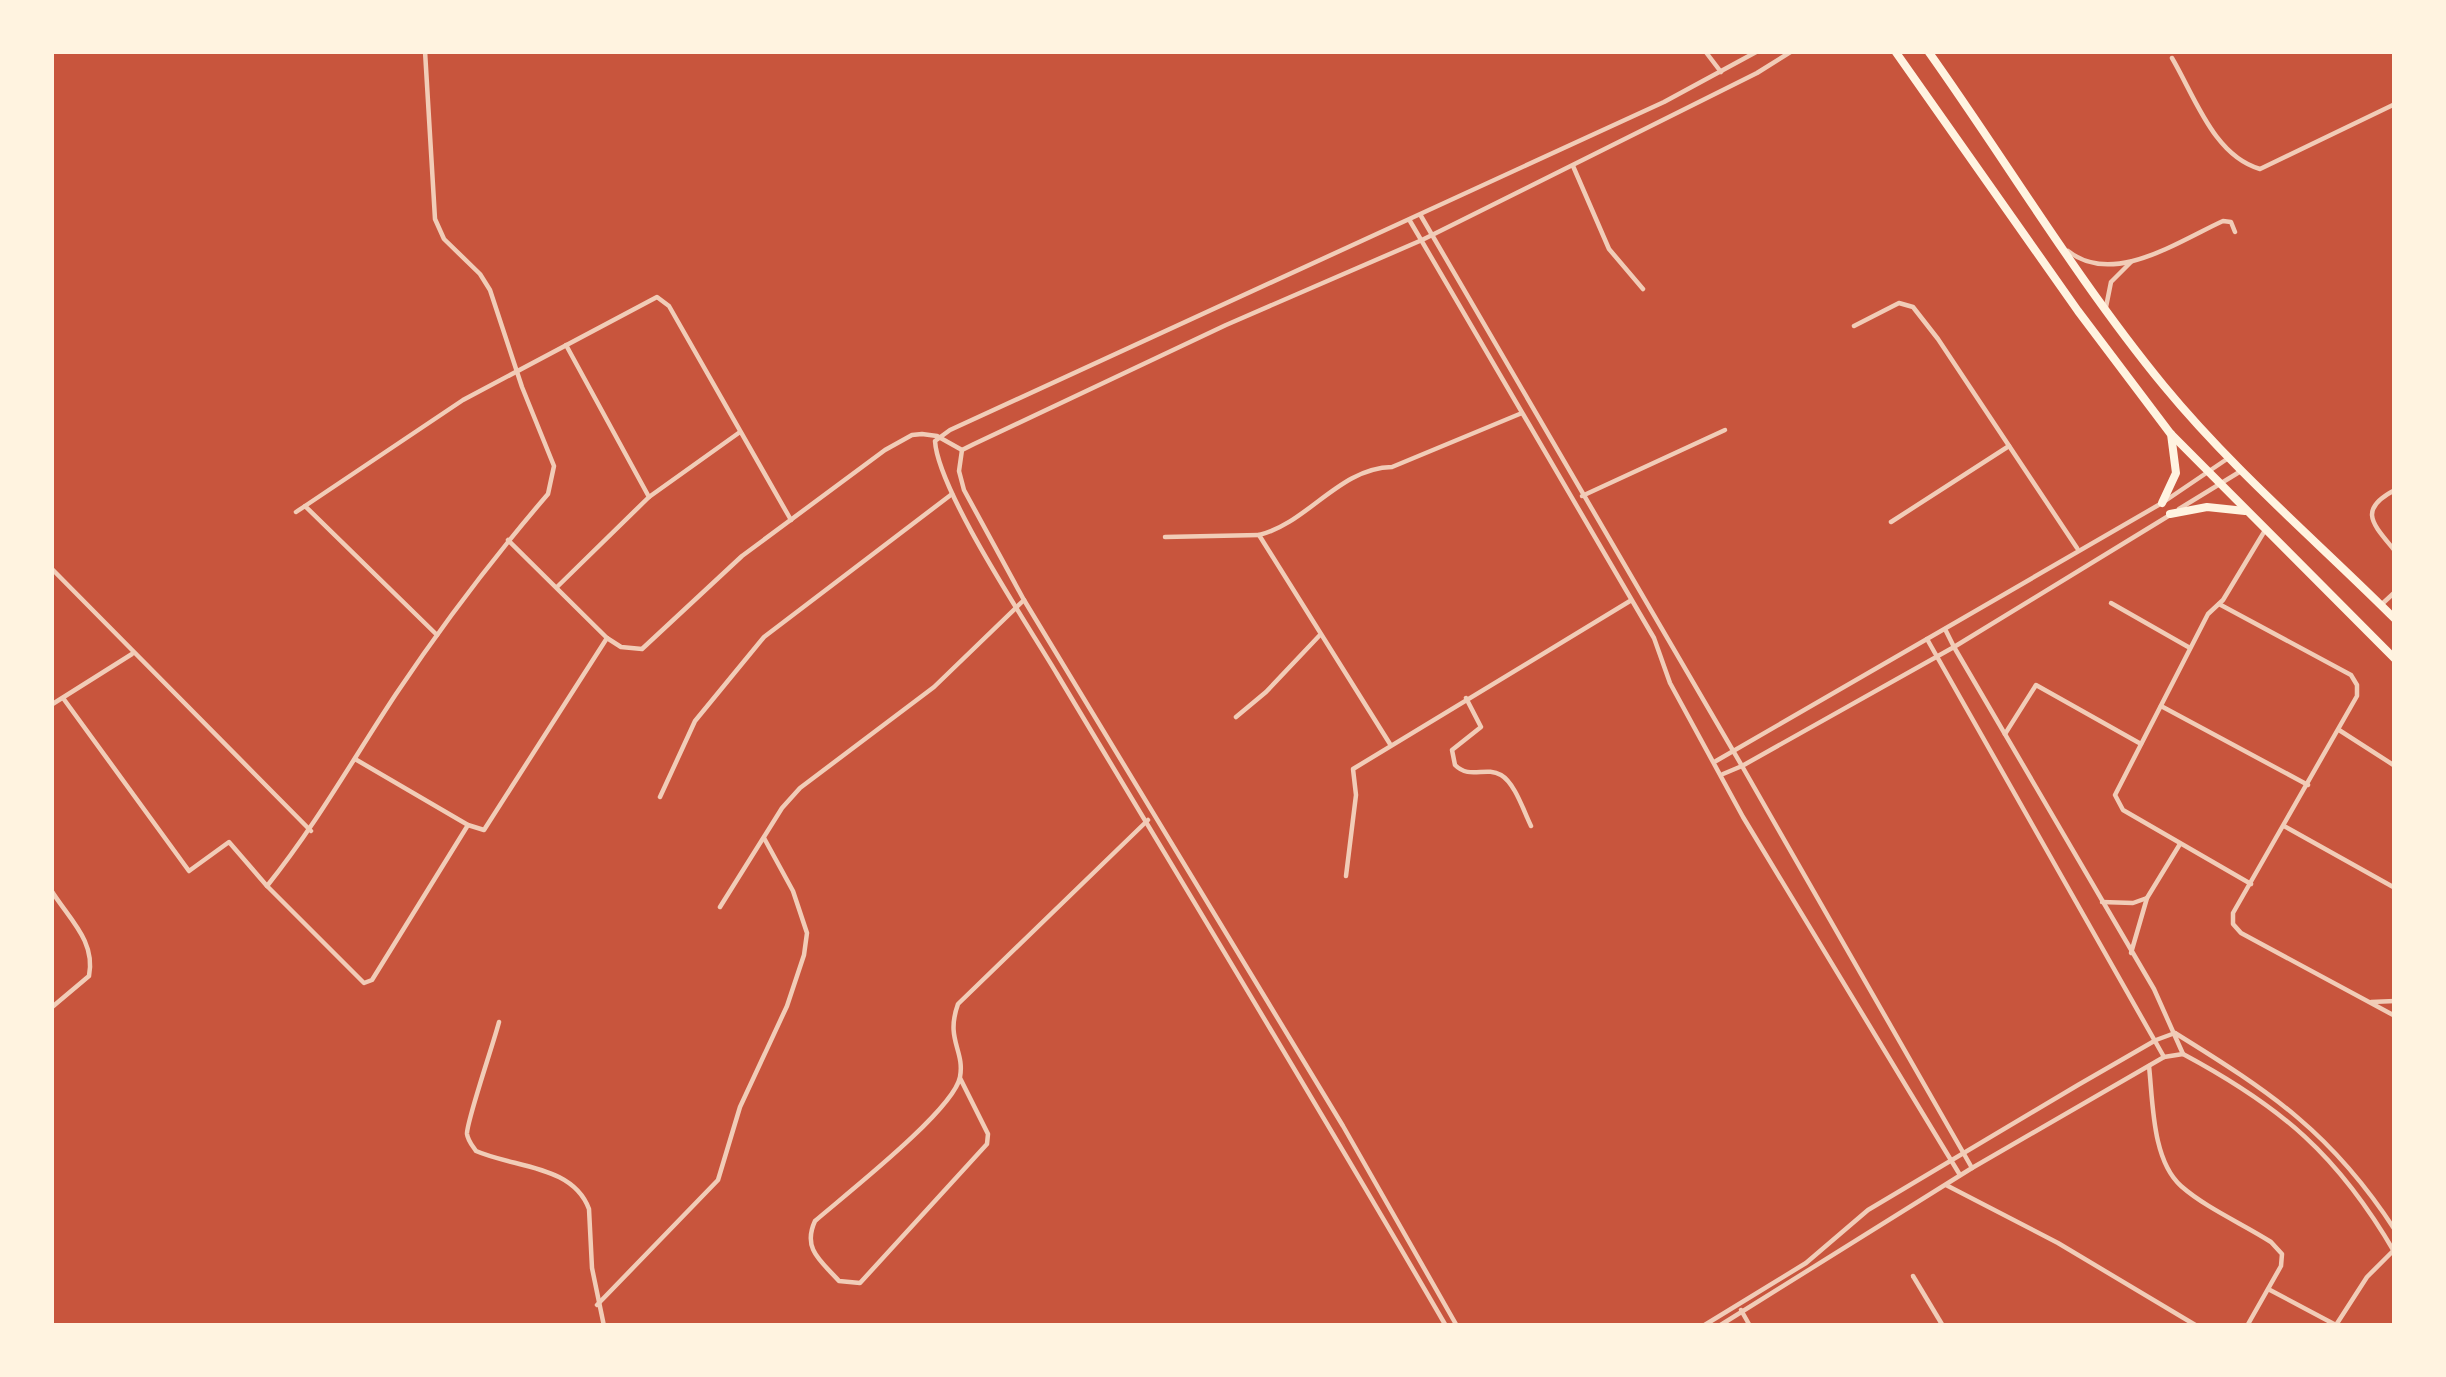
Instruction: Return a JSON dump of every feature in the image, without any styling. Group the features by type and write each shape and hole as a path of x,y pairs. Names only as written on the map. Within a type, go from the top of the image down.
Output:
{"main road":[{"path":"1928,51 2111,318 2228,458 2395,619"},
{"path":"1895,52 2170,433 2395,658"},
{"path":"2162,503 2176,473 2170,433"},
{"path":"2170,514 2207,507 2245,511"}],"street":[{"path":"266,886 311,831 437,635 554,481 554,466 486,281 452,248 435,219 425,51"},
{"path":"1706,51 1721,72"},
{"path":"508,540 607,638 621,647 642,649 742,556 912,435 938,436 1421,216 1758,51"},
{"path":"962,450 1226,325 1422,240 1757,73 1792,51"},
{"path":"2172,58 2226,152 2260,169 2395,104"},
{"path":"1574,166 1609,249 1643,290"},
{"path":"1421,216 1972,1168"},
{"path":"1410,221 1633,600 1654,638 1670,683 1755,837 1960,1175"},
{"path":"2055,238 2077,259 2110,266 2133,261 2223,221 2231,222 2235,232"},
{"path":"2111,318 2106,300 2111,282 2133,261"},
{"path":"296,512 464,400 652,298 663,299 791,520"},
{"path":"1854,326 1899,303 1913,307 2077,548"},
{"path":"566,345 649,497"},
{"path":"1165,537 1259,536 1280,528 1343,483 1375,467 1392,467 1523,412"},
{"path":"1582,496 1725,430"},
{"path":"557,587 649,497 740,432"},
{"path":"938,436 962,450"},
{"path":"938,436 937,457 952,494 1446,1326"},
{"path":"1891,522 2009,446"},
{"path":"962,450 959,471 964,490 1024,601 1343,1126 1456,1326"},
{"path":"1716,761 2077,548 2162,503 2228,458"},
{"path":"1723,774 1954,647 2241,471"},
{"path":"2395,490 2378,499 2371,512 2372,523 2395,551"},
{"path":"659,797 695,722 764,637 952,494"},
{"path":"304,506 437,635"},
{"path":"2251,884 2117,804 2117,790 2211,610 2265,531"},
{"path":"1259,536 1390,743"},
{"path":"51,568 311,831"},
{"path":"2381,605 2395,592"},
{"path":"1346,876 1356,795 1353,769 1641,595"},
{"path":"720,907 782,808 800,788 934,687 1024,601"},
{"path":"2110,603 2190,648"},
{"path":"2219,604 2350,675 2357,685 2357,696 2233,913 2233,924 2241,933 2395,1016"},
{"path":"1945,629 2132,953 2183,1054 2247,1090 2311,1138 2354,1187 2394,1251 2366,1277 2337,1326 2270,1290"},
{"path":"1235,717 1319,636"},
{"path":"355,759 484,830 607,638"},
{"path":"1927,640 2164,1058"},
{"path":"51,705 132,654"},
{"path":"2005,734 2036,686 2141,744"},
{"path":"64,698 189,872 230,842 266,886 364,983 369,982 468,825"},
{"path":"1466,698 1481,727 1452,750 1455,765 1469,775 1492,772 1505,778 1531,826"},
{"path":"2161,706 2308,785"},
{"path":"2339,730 2395,766"},
{"path":"960,1078 938,1111 815,1221 809,1247 839,1281 860,1283 987,1144 988,1134 960,1078 951,1023 958,1004 1152,815"},
{"path":"2284,826 2395,888"},
{"path":"597,1305 718,1180 740,1107 787,1006 807,933 793,891 764,838"},
{"path":"2132,953 2147,898 2180,843"},
{"path":"51,890 89,946 92,960 89,976 51,1007"},
{"path":"2102,902 2133,903 2147,898"},
{"path":"2371,1002 2395,1000"},
{"path":"499,1022 467,1135 476,1150 568,1178 584,1194 597,1305 604,1326"},
{"path":"1719,1326 1823,1251 1868,1210 2175,1033"},
{"path":"2175,1033 2279,1101 2318,1133 2360,1179 2395,1231"},
{"path":"1703,1326 1740,1309 2149,1066 2183,1054"},
{"path":"2149,1066 2160,1146 2168,1169 2180,1185 2271,1241 2282,1254 2282,1266 2247,1326"},
{"path":"1945,1185 2058,1243 2197,1326"},
{"path":"1912,1276 1943,1326"},
{"path":"1740,1309 1750,1326"}]}
